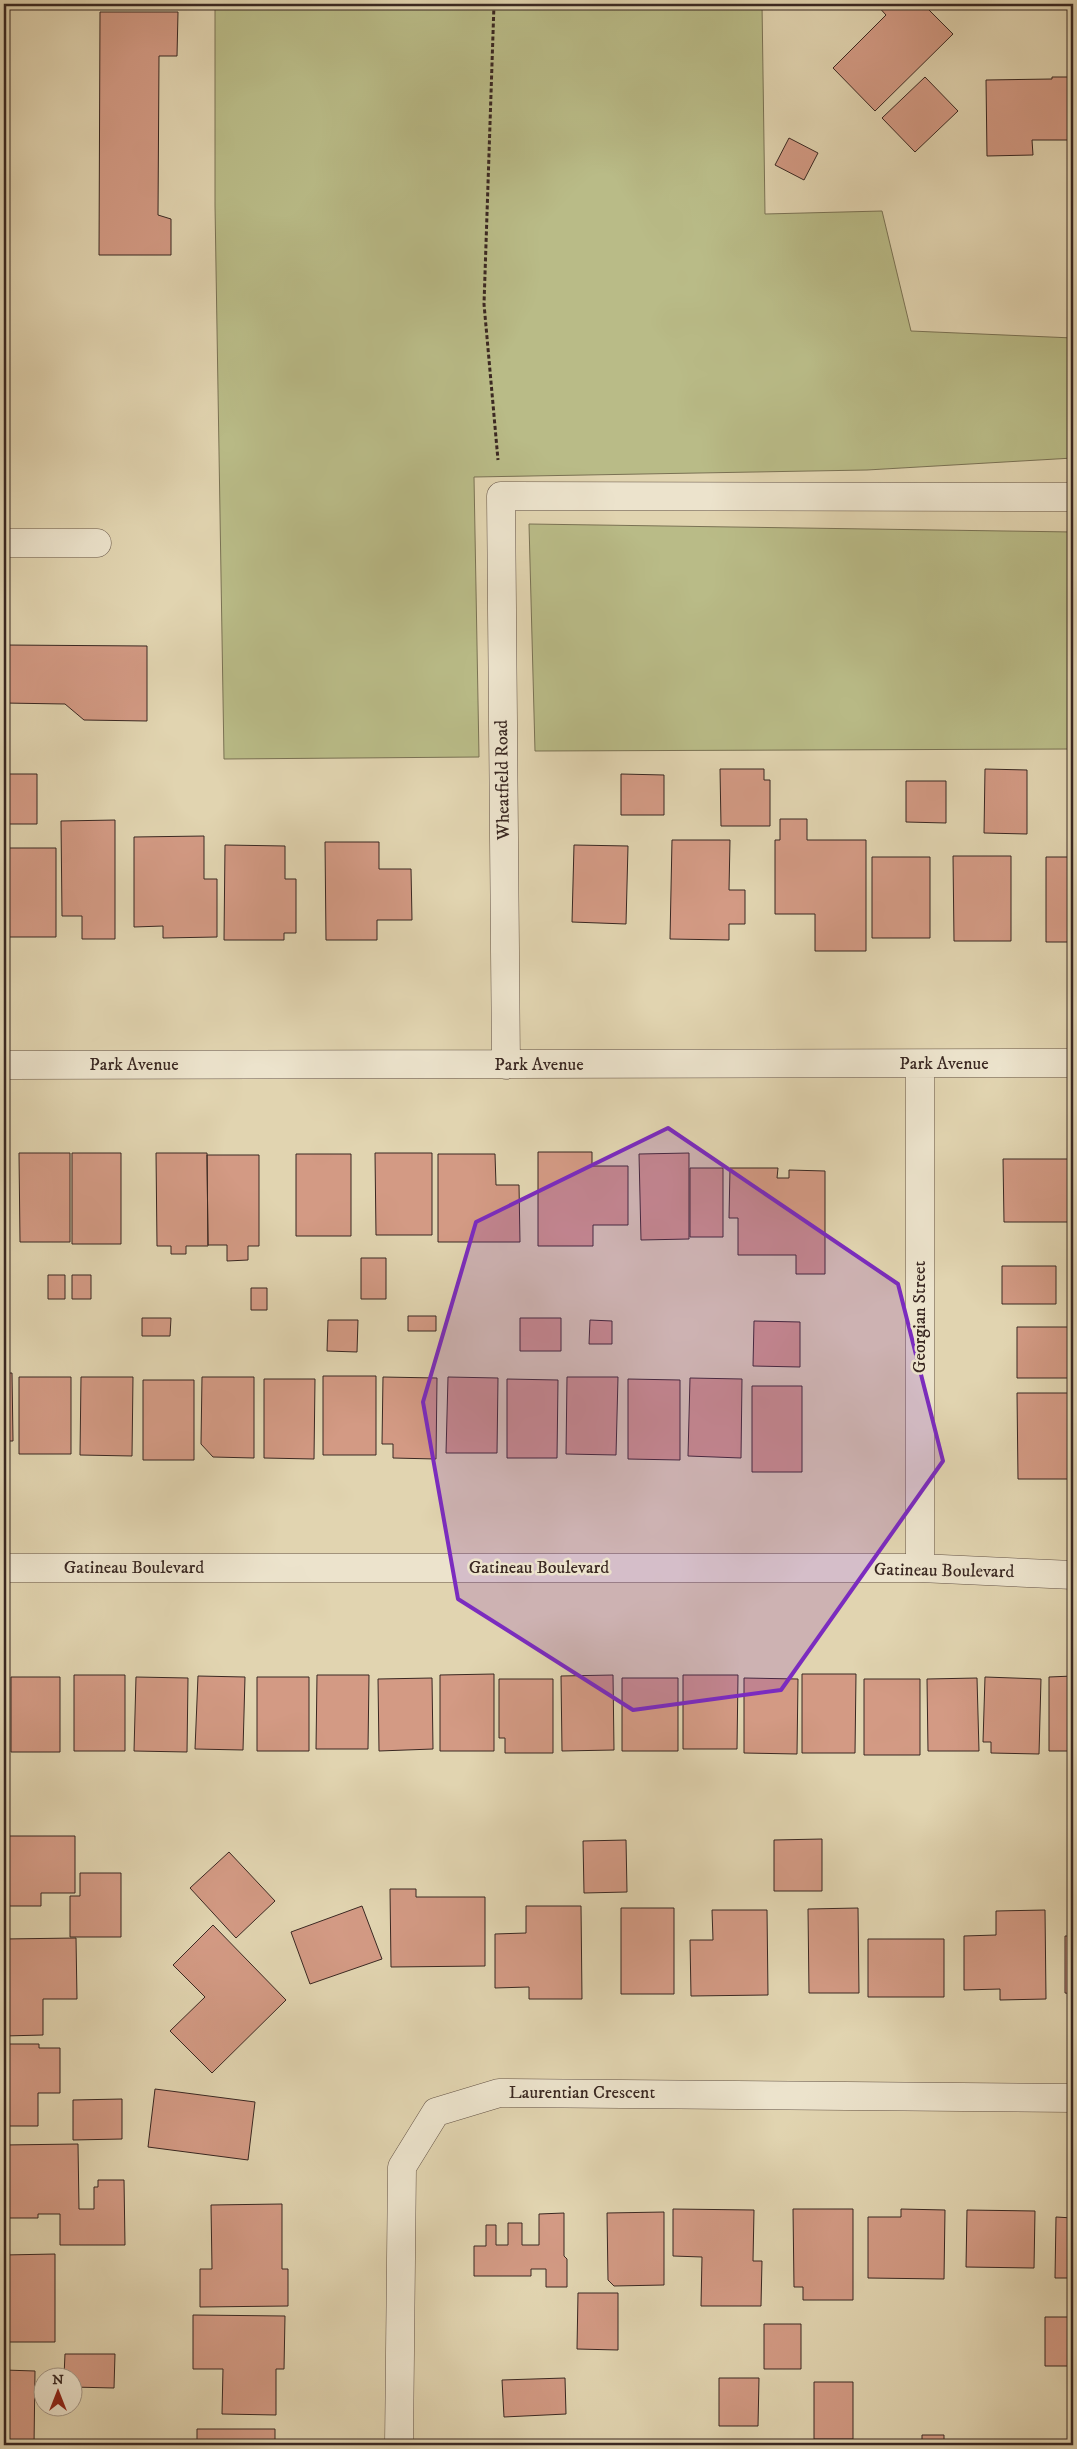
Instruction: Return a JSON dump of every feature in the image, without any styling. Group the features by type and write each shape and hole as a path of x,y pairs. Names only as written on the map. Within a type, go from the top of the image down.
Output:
{"street":[{"path":"501,496 1073,497"},
{"name":"Wheatfield Road","path":"501,496 506,1065"},
{"path":"4,543 97,543"},
{"name":"Park Avenue","path":"4,1065 920,1065 1073,1063"},
{"name":"Georgian Street","path":"920,1065 920,1568"},
{"name":"Gatineau Boulevard","path":"4,1568 920,1568 1073,1574"},
{"name":"Laurentian Crescent","path":"399,2445 402,2167 436,2112 499,2093 1073,2098"}],"path":[{"path":"494,4 484,304 501,496"}],"highlighted area":[{"path":"668,1128 898,1284 943,1461 781,1690 633,1710 458,1599 423,1402 476,1222"}],"green space":[{"path":"215,4 762,4 765,214 882,211 911,331 1073,338 1073,458 867,470 474,477 479,757 224,759 215,205"},
{"path":"529,524 1073,532 1073,749 535,751"}],"building":[{"path":"876,4 923,4 953,34 875,111 833,68 886,15"},
{"path":"100,12 178,12 177,56 159,56 158,215 171,219 171,255 99,255"},
{"path":"925,77 958,111 915,152 882,118"},
{"path":"1052,77 1073,77 1073,140 1032,140 1033,155 987,156 986,80 1052,79"},
{"path":"789,138 818,153 804,180 775,165"},
{"path":"4,645 147,646 147,721 84,720 65,704 4,703"},
{"path":"720,769 764,769 764,780 770,780 770,826 721,826"},
{"path":"985,769 1027,770 1027,834 984,833"},
{"path":"4,774 37,774 37,824 4,824"},
{"path":"621,774 664,775 664,815 621,815"},
{"path":"1068,776 1073,776 1073,798 1069,798"},
{"path":"906,781 946,781 946,823 906,822"},
{"path":"1068,804 1073,804 1073,853 1069,853"},
{"path":"780,819 807,819 807,840 866,840 866,951 815,951 815,914 775,914 775,840 780,840"},
{"path":"115,820 115,939 82,939 82,916 62,916 61,821"},
{"path":"204,836 204,879 217,879 217,937 163,938 163,926 134,927 134,837"},
{"path":"672,840 730,840 729,890 745,890 745,924 729,924 729,940 670,939"},
{"path":"325,842 379,842 379,869 411,869 412,920 377,920 377,940 326,940"},
{"path":"225,845 285,846 285,879 296,879 296,933 284,933 284,940 224,940"},
{"path":"574,845 628,846 626,924 572,922"},
{"path":"8,848 56,848 56,937 8,937"},
{"path":"953,856 1011,856 1011,941 954,941"},
{"path":"872,857 930,857 930,938 872,938"},
{"path":"1046,857 1073,857 1073,942 1046,942"},
{"path":"538,1152 592,1152 592,1166 628,1166 628,1225 593,1225 593,1246 538,1246"},
{"path":"19,1153 70,1153 70,1242 20,1242"},
{"path":"72,1153 121,1153 121,1244 72,1244"},
{"path":"156,1153 207,1153 208,1246 186,1246 186,1254 171,1254 171,1246 157,1246"},
{"path":"375,1153 432,1153 432,1235 376,1235"},
{"path":"689,1153 689,1239 641,1240 639,1154"},
{"path":"296,1154 351,1154 351,1236 296,1236"},
{"path":"438,1154 495,1154 496,1185 519,1185 520,1242 438,1242"},
{"path":"207,1155 259,1155 259,1246 248,1246 248,1260 227,1261 227,1245 208,1245"},
{"path":"1003,1159 1073,1159 1073,1222 1004,1222"},
{"path":"690,1168 723,1168 723,1237 690,1237"},
{"path":"730,1168 778,1168 777,1178 789,1178 789,1170 825,1171 825,1274 796,1274 796,1255 738,1255 738,1218 729,1218"},
{"path":"361,1258 386,1258 386,1299 361,1299"},
{"path":"1002,1266 1056,1266 1056,1304 1002,1304"},
{"path":"48,1275 65,1275 65,1299 48,1299"},
{"path":"72,1275 91,1275 91,1299 72,1299"},
{"path":"251,1288 267,1288 267,1310 251,1310"},
{"path":"408,1316 436,1316 436,1331 408,1331"},
{"path":"142,1318 171,1318 170,1336 142,1336"},
{"path":"520,1318 561,1318 561,1351 520,1351"},
{"path":"328,1320 358,1320 357,1352 327,1351"},
{"path":"590,1320 612,1321 612,1344 589,1344"},
{"path":"754,1321 800,1322 800,1367 753,1366"},
{"path":"4,1322 7,1323 6,1349 4,1349"},
{"path":"1017,1327 1071,1327 1071,1378 1017,1378"},
{"path":"4,1373 12,1373 13,1441 8,1441 8,1455 4,1455"},
{"path":"323,1376 376,1376 376,1455 323,1455"},
{"path":"19,1377 71,1377 71,1454 19,1454"},
{"path":"81,1377 133,1377 132,1456 80,1455"},
{"path":"202,1377 254,1377 254,1458 213,1457 201,1444"},
{"path":"383,1377 437,1378 436,1459 393,1458 393,1444 382,1444"},
{"path":"448,1377 498,1378 497,1453 446,1453"},
{"path":"567,1377 618,1377 616,1455 566,1454"},
{"path":"690,1378 742,1379 741,1458 688,1456"},
{"path":"264,1379 315,1379 314,1459 264,1458"},
{"path":"507,1379 558,1380 557,1458 507,1458"},
{"path":"628,1379 680,1380 680,1460 628,1459"},
{"path":"143,1380 194,1380 194,1460 143,1460"},
{"path":"752,1386 802,1386 802,1472 752,1472"},
{"path":"1017,1393 1072,1393 1073,1479 1018,1479"},
{"path":"494,1674 494,1751 440,1751 440,1675"},
{"path":"802,1674 856,1674 855,1753 802,1753"},
{"path":"74,1675 125,1675 125,1751 74,1751"},
{"path":"317,1675 369,1675 368,1749 316,1749"},
{"path":"613,1675 614,1750 562,1751 561,1676"},
{"path":"683,1675 738,1675 737,1749 683,1749"},
{"path":"198,1676 245,1677 243,1750 195,1749"},
{"path":"1073,1676 1073,1751 1049,1751 1049,1677"},
{"path":"11,1677 60,1677 60,1752 11,1752"},
{"path":"136,1677 188,1678 187,1752 134,1751"},
{"path":"257,1677 309,1677 309,1751 257,1751"},
{"path":"985,1677 1041,1679 1039,1754 991,1753 991,1742 983,1742"},
{"path":"432,1678 433,1749 379,1751 378,1679"},
{"path":"622,1678 678,1678 678,1751 622,1751"},
{"path":"744,1678 798,1679 797,1754 744,1753"},
{"path":"977,1678 979,1751 928,1751 927,1679"},
{"path":"499,1679 553,1679 553,1753 505,1753 505,1738 499,1738"},
{"path":"864,1679 920,1679 920,1755 864,1755"},
{"path":"4,1836 75,1836 75,1893 41,1893 41,1906 4,1906"},
{"path":"822,1839 822,1891 774,1891 774,1840"},
{"path":"626,1840 627,1892 584,1893 583,1841"},
{"path":"229,1852 275,1901 236,1938 190,1888"},
{"path":"80,1873 121,1873 121,1937 70,1937 70,1896 80,1896"},
{"path":"390,1889 416,1889 416,1897 485,1897 485,1966 391,1967"},
{"path":"362,1906 382,1959 310,1984 291,1932"},
{"path":"526,1906 581,1906 582,1999 529,1999 529,1987 495,1988 495,1934 526,1933"},
{"path":"621,1908 674,1908 674,1994 621,1994"},
{"path":"858,1908 859,1993 809,1993 808,1909"},
{"path":"712,1910 767,1910 768,1995 691,1996 690,1940 713,1940"},
{"path":"1045,1910 1046,1999 1000,2000 1000,1989 964,1990 964,1936 996,1935 996,1911"},
{"path":"213,1925 286,2000 212,2073 170,2031 205,1997 173,1965"},
{"path":"1065,1936 1073,1936 1073,1994 1065,1993"},
{"path":"76,1938 77,1999 43,1999 43,2035 4,2036 4,1939"},
{"path":"868,1939 944,1939 944,1997 868,1997"},
{"path":"4,2044 39,2044 39,2048 60,2048 60,2093 38,2093 38,2126 4,2126"},
{"path":"155,2089 255,2102 248,2160 148,2147"},
{"path":"122,2099 122,2139 73,2140 73,2100"},
{"path":"78,2144 79,2209 94,2209 94,2187 98,2187 98,2180 124,2180 125,2245 60,2245 60,2214 38,2214 38,2218 4,2218 4,2145"},
{"path":"282,2204 282,2269 288,2269 288,2306 200,2307 200,2269 212,2269 211,2205"},
{"path":"673,2209 754,2210 753,2261 762,2261 761,2306 701,2306 702,2257 673,2256"},
{"path":"793,2209 853,2209 853,2300 803,2300 803,2287 794,2287"},
{"path":"901,2209 945,2210 944,2279 868,2278 868,2217 901,2217"},
{"path":"967,2210 1035,2211 1034,2268 966,2267"},
{"path":"664,2212 664,2285 614,2286 608,2280 607,2213"},
{"path":"564,2213 564,2256 567,2259 567,2287 546,2287 546,2269 531,2269 531,2276 474,2276 474,2246 486,2246 486,2225 496,2225 496,2245 508,2245 508,2223 522,2223 522,2245 539,2245 539,2214"},
{"path":"1056,2217 1073,2218 1073,2278 1055,2278"},
{"path":"55,2254 55,2342 4,2342 4,2255"},
{"path":"578,2293 618,2293 618,2350 577,2349"},
{"path":"193,2315 285,2316 284,2369 276,2369 276,2415 222,2414 223,2369 193,2369"},
{"path":"1045,2317 1073,2317 1073,2366 1045,2366"},
{"path":"764,2324 801,2324 801,2369 764,2369"},
{"path":"65,2354 115,2354 114,2388 82,2387 82,2366 64,2366"},
{"path":"4,2370 32,2371 34,2445 4,2445"},
{"path":"565,2378 566,2414 504,2417 502,2380"},
{"path":"719,2378 759,2378 758,2426 719,2426"},
{"path":"814,2382 853,2382 853,2439 814,2439"},
{"path":"197,2429 275,2429 275,2445 197,2445"},
{"path":"922,2435 944,2435 944,2445 922,2445"},
{"path":"673,2441 728,2441 728,2445 673,2445"},
{"path":"764,2441 825,2442 825,2445 764,2445"}]}
